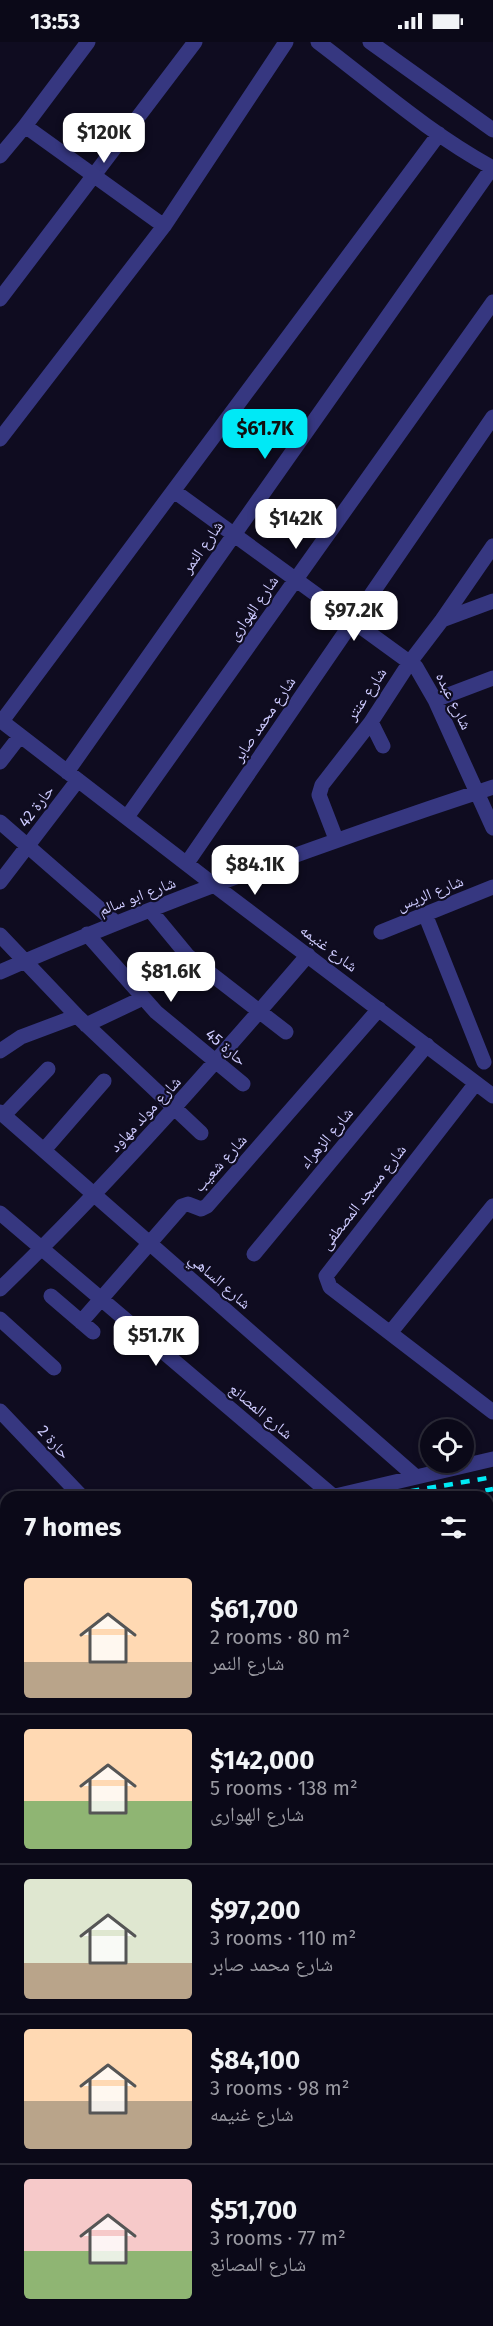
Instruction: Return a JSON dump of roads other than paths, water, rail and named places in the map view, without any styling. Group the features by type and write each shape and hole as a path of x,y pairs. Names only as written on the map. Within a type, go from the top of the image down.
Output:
{"street":[{"path":"0,156 88,42"},
{"path":"0,299 195,42"},
{"path":"0,439 164,226 286,42"},
{"path":"318,42 440,134 493,168"},
{"path":"370,42 493,130"},
{"path":"25,126 164,226"},
{"path":"1,720 440,134"},
{"name":"شارع النمر","path":"72,776 233,535 493,168"},
{"name":"شارع الهوارى","path":"127,817 493,303"},
{"name":"شارع محمد صابر","path":"187,863 493,417"},
{"name":"شارع عبده","path":"174,491 410,662 420,672 493,828"},
{"name":"شارع عنتر","path":"336,839 322,805 319,790 371,722 410,662 493,546"},
{"path":"442,620 493,601"},
{"path":"435,700 493,678"},
{"name":"شارع غنيمه","path":"1,720 493,1096"},
{"path":"371,722 383,746"},
{"path":"0,762 20,736"},
{"name":"حارة 42","path":"0,882 28,846 72,776"},
{"name":"شارع ابو سالم","path":"0,972 87,934 336,839 493,787"},
{"path":"0,822 116,923"},
{"name":"شارع الريس","path":"381,932 493,887"},
{"path":"150,910 188,956 286,1032"},
{"path":"425,914 488,1060 461,1072"},
{"name":"حارة 45","path":"87,934 156,1012 243,1084"},
{"path":"0,935 81,1021 201,1133"},
{"name":"شارع مولد مهاود","path":"0,1289 42,1249 174,1109 308,955"},
{"path":"0,1051 21,1037 81,1021 143,998"},
{"name":"شارع شعيب","path":"81,1322 182,1206 188,1204 201,1209 207,1206 379,1009"},
{"name":"شارع الزهراء","path":"254,1254 427,1045"},
{"path":"3,1118 48,1069"},
{"path":"44,1150 104,1081"},
{"name":"شارع مسجد المصطفى","path":"476,1083 327,1273 326,1280 330,1287 493,1412"},
{"name":"شارع الساهي","path":"3,1118 44,1150 416,1477"},
{"path":"390,1333 493,1206"},
{"name":"شارع المصانع","path":"0,1213 325,1491"},
{"path":"51,1296 93,1332"},
{"path":"0,1319 54,1368"},
{"name":"حارة 2","path":"0,1411 76,1491"},
{"path":"357,1491 493,1459"}],"railway":[{"path":"412,1491 493,1477"},
{"path":"483,1491 493,1489"}]}
